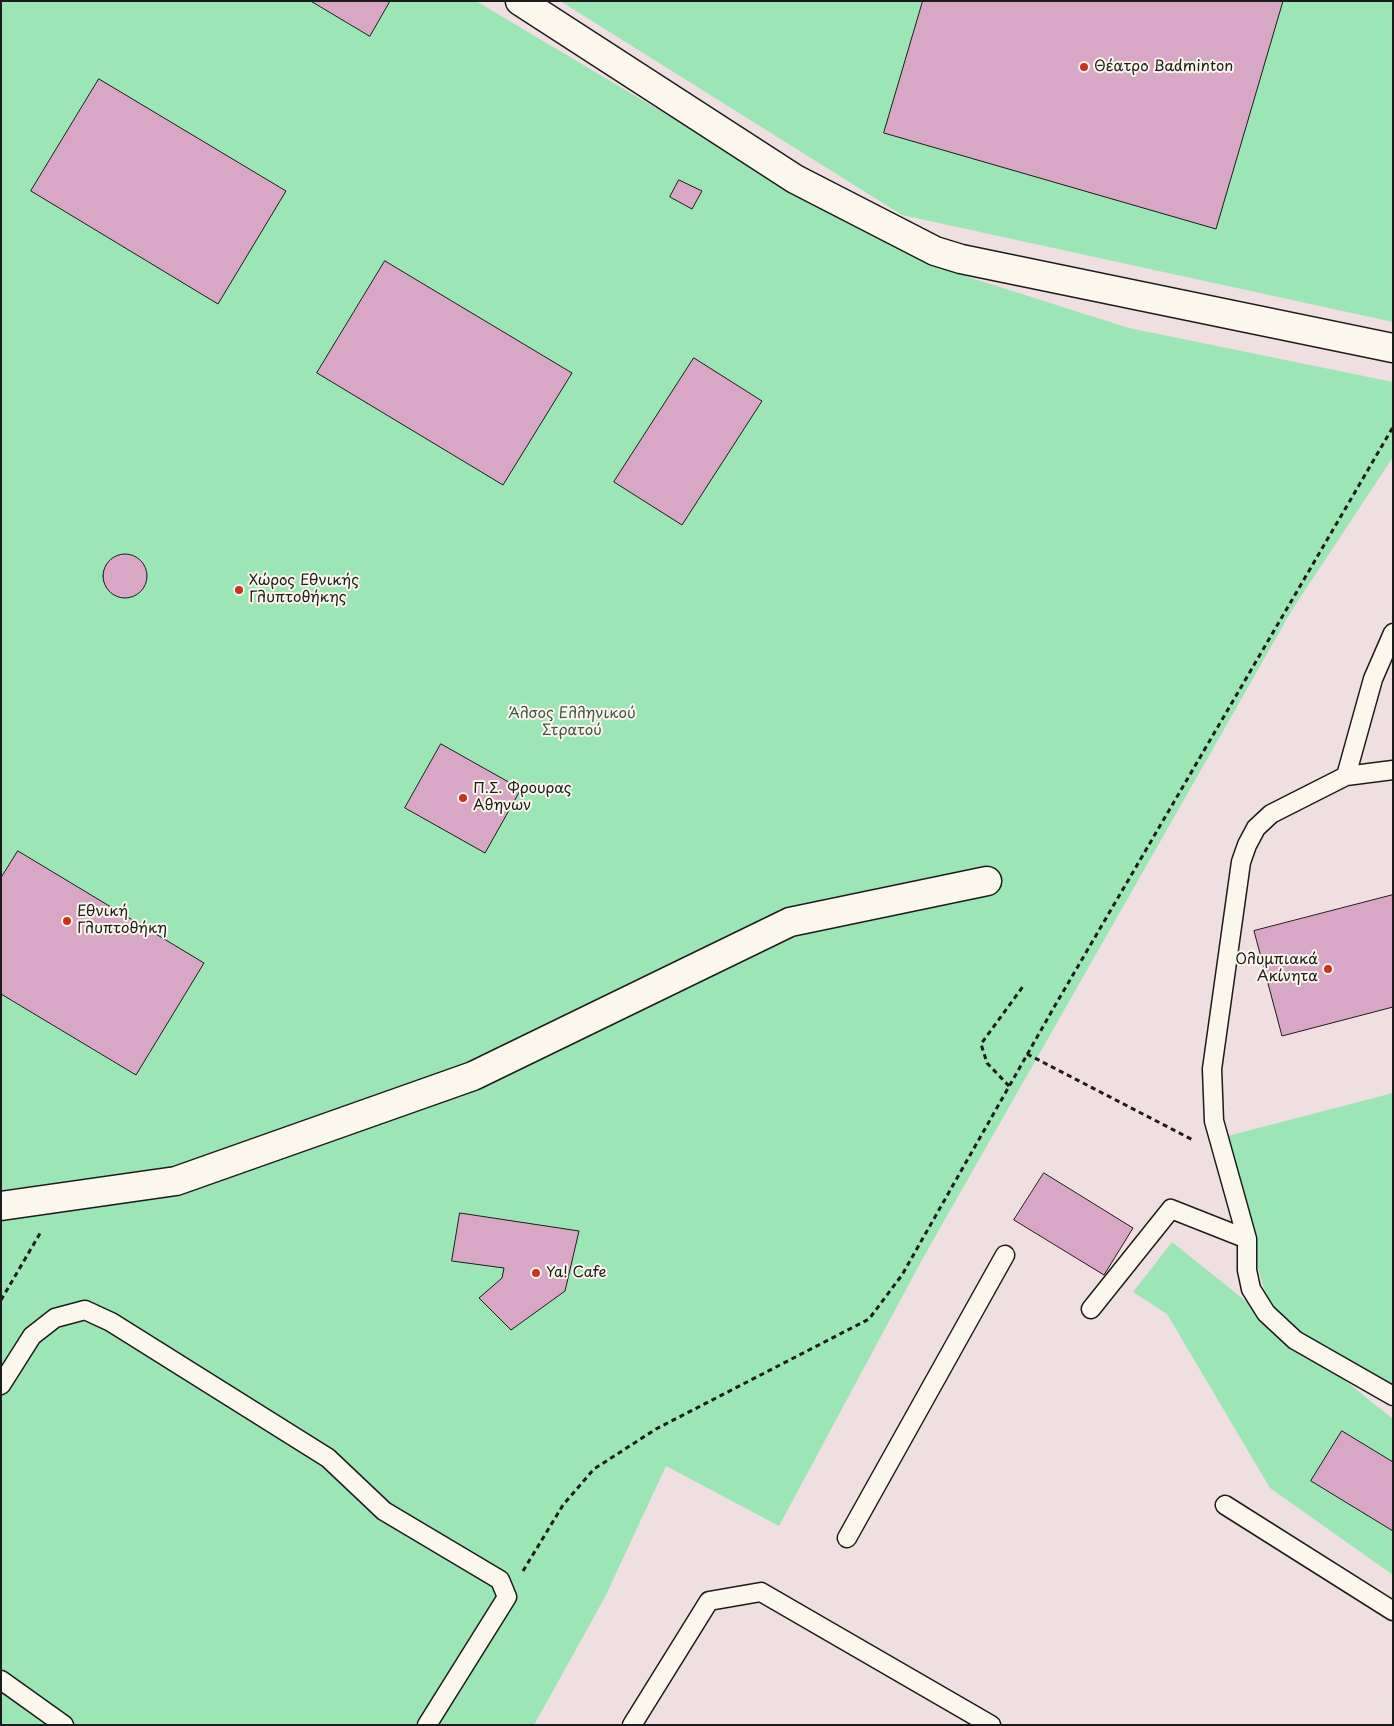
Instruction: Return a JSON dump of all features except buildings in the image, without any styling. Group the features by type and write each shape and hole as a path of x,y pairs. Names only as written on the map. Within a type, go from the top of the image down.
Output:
{"street":[{"path":"520,1 795,179 935,251 961,259 1393,348"},
{"path":"1,1206 176,1181 473,1076 790,922 987,880"}],"lane":[{"path":"1346,776 1373,679 1393,633"},
{"path":"1393,770 1346,776 1270,814 1256,828 1241,862 1212,1069 1214,1121 1247,1239 1246,1270 1251,1290 1266,1313 1295,1340 1393,1396"},
{"path":"1091,1309 1171,1210 1247,1239"},
{"path":"847,1538 1005,1256"},
{"path":"1,1385 32,1336 55,1318 85,1310 111,1322 328,1458 384,1511 500,1580 508,1597 428,1725"},
{"path":"1225,1505 1393,1611"},
{"path":"632,1725 709,1600 761,1592 991,1725"},
{"path":"1,1680 64,1725"}],"path":[{"path":"508,1597 563,1505 594,1469 656,1429 869,1319 902,1275 1027,1054 1393,427"},
{"path":"1009,1086 987,1063 981,1044 1024,985"},
{"path":"1027,1054 1224,1156"},
{"path":"1,1300 62,1197"}],"green space":[{"name":"Άλσος Ελληνικού Στρατού","path":"1,1 476,1 847,222 943,269 1129,328 1393,382 1393,457 1292,610 923,1258 779,1526 666,1466 605,1597 534,1725 1,1725"},
{"path":"560,1 1393,1 1393,322 902,215"},
{"path":"1393,1093 1393,1389 1271,1313 1220,1138"},
{"path":"1172,1242 1393,1419 1393,1575 1270,1488 1167,1314 1133,1292"}],"place":[{"name":"Θέατρο Badminton","path":"1084,67"},
{"name":"Χώρος Εθνικής Γλυπτοθήκης","path":"239,590"},
{"name":"Π.Σ. Φρουρας Αθηνων","path":"463,798"},
{"name":"Εθνική Γλυπτοθήκη","path":"67,921"},
{"name":"Ολυμπιακά Ακίνητα","path":"1328,969"},
{"name":"Ya! Cafe","path":"536,1273"}]}
